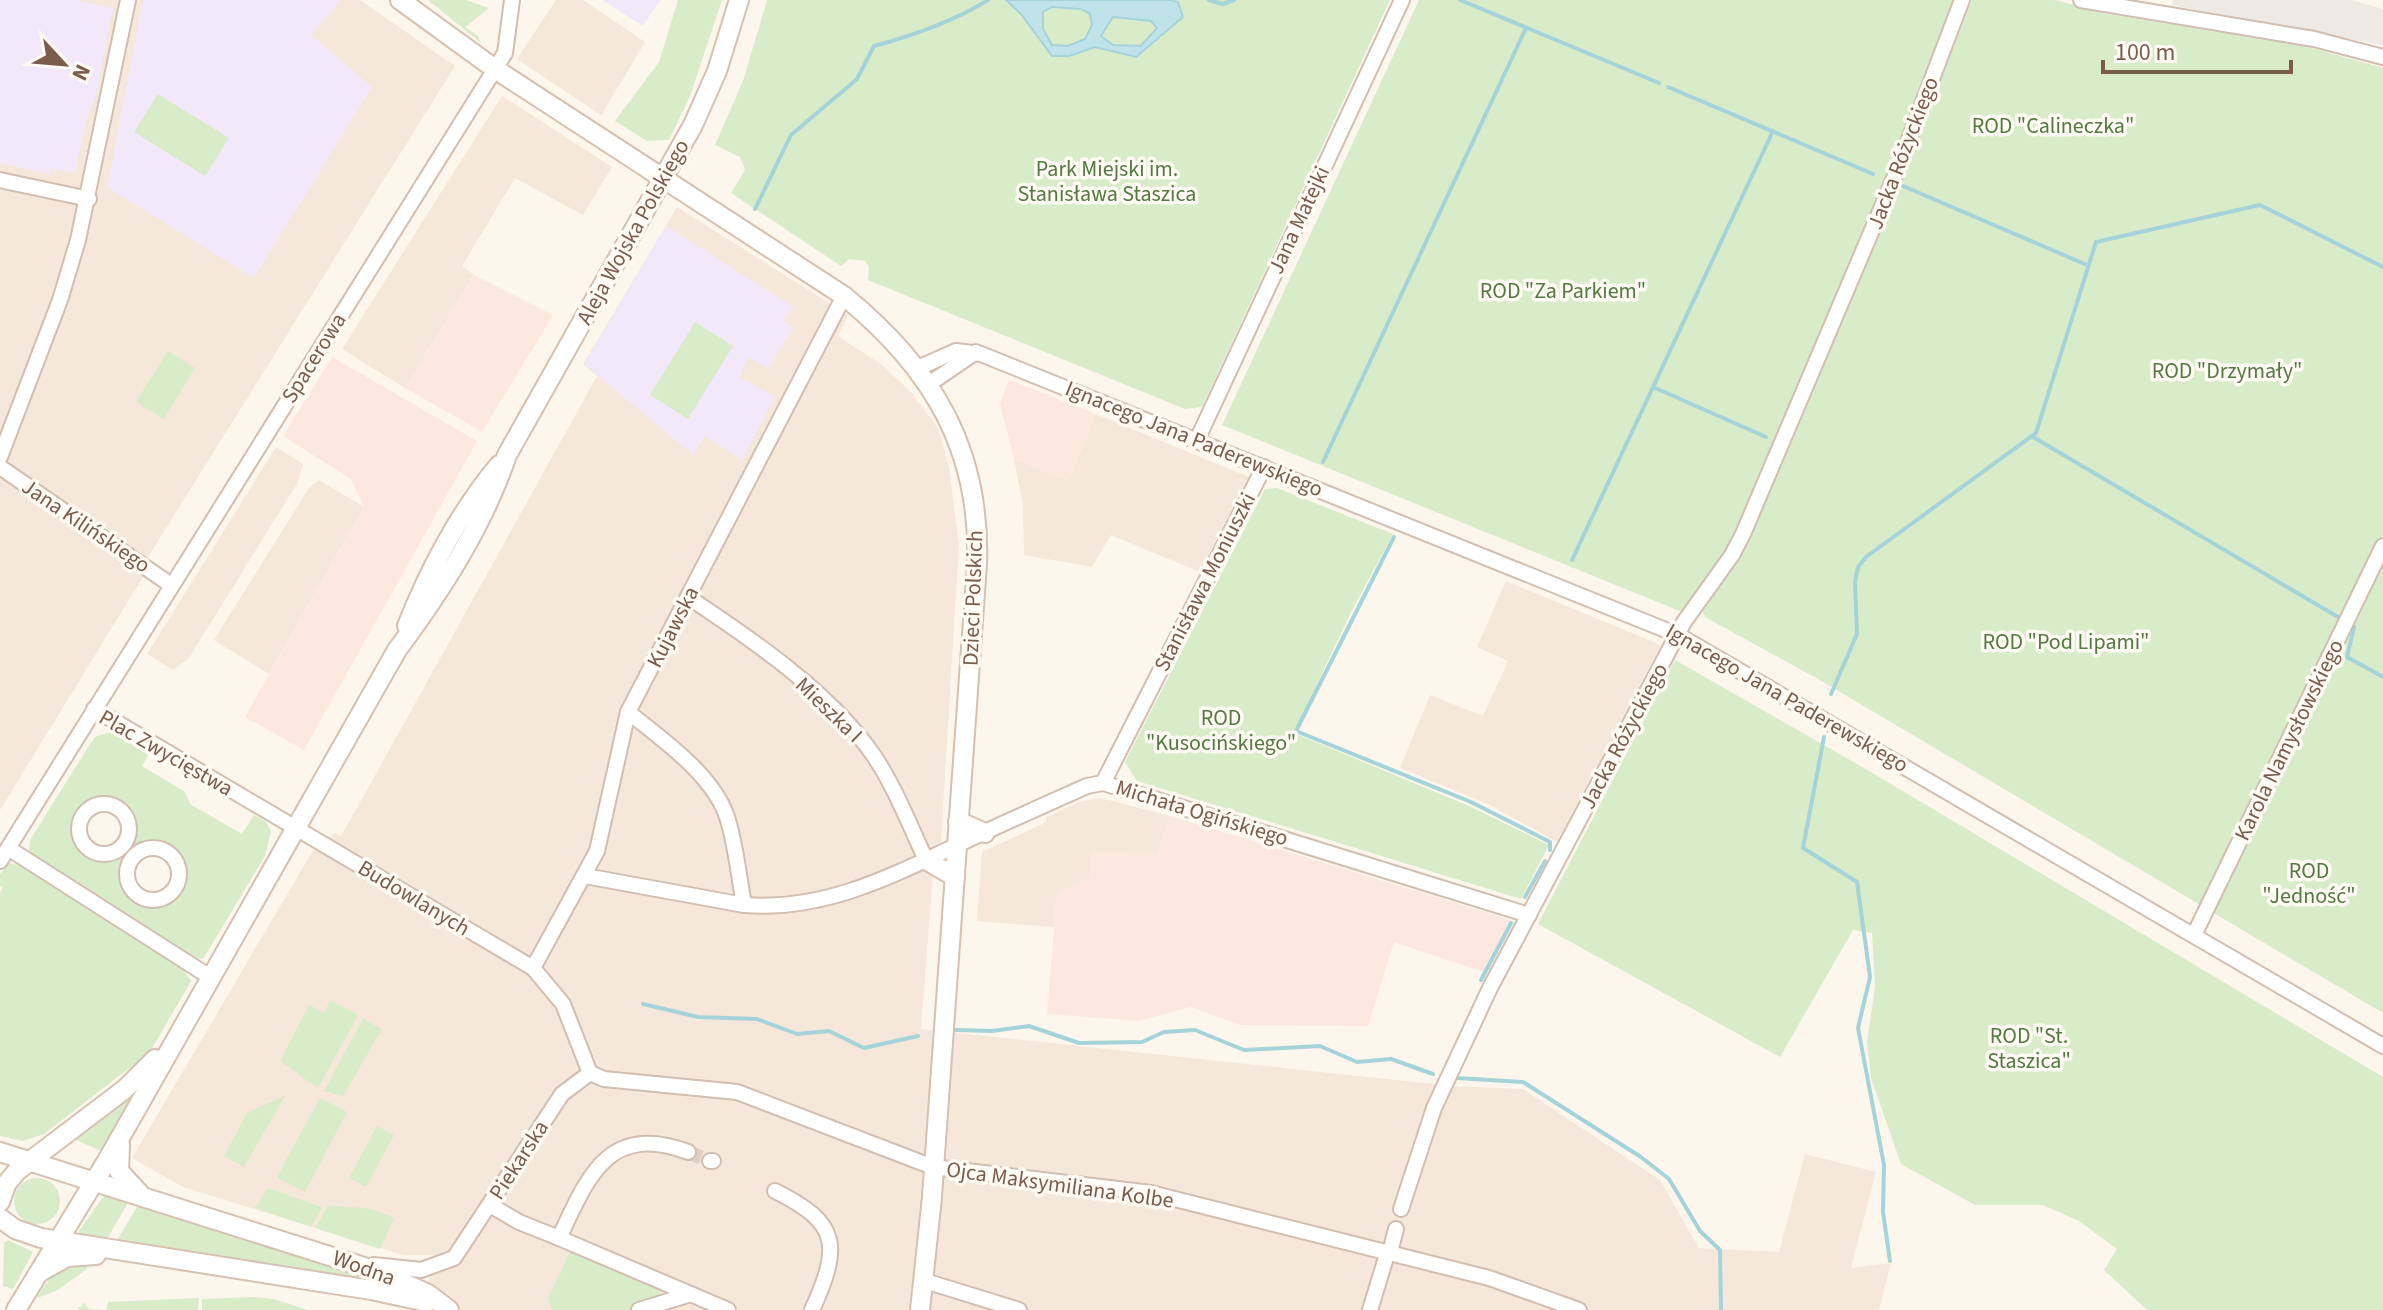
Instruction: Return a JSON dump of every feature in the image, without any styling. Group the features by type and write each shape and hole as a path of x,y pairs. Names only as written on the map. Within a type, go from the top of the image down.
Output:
{"street":[{"path":"0,457 60,300 89,199 128,0"},
{"name":"Dzieci Polskich","path":"400,0 495,69 844,296 892,338 924,376 964,459 976,523 977,564 925,1281 920,1310"},
{"name":"Spacerowa","path":"94,709 495,69 509,39 512,0"},
{"name":"Aleja Wojska Polskiego","path":"210,977 397,650 418,597 445,549 482,485 507,455 665,177 709,90 739,0"},
{"name":"Jana Matejki","path":"1197,440 1402,0"},
{"name":"Jacka Różyckiego","path":"1401,1209 1421,1143 1447,1077 1529,915 1678,635 1743,534 1890,189 1962,0"},
{"path":"2081,0 2345,45 2383,57"},
{"path":"0,180 89,199"},
{"name":"Kujawska","path":"533,968 597,851 628,712 844,296"},
{"name":"Ignacego Jana Paderewskiego","path":"924,376 952,352 976,352 1678,635 2383,1046"},
{"name":"Jana Kilińskiego","path":"0,467 171,585"},
{"name":"Stanisława Moniuszki","path":"1103,783 1264,467"},
{"name":"Karola Namysłowskiego","path":"2194,935 2383,546"},
{"name":"Mieszka I","path":"688,597 768,655 859,736 880,766 926,860"},
{"name":"Plac Zwycięstwa","path":"210,977 4,854 94,709 296,828"},
{"path":"628,712 702,778 721,803 728,818 744,905"},
{"name":"Michała Ogińskiego","path":"585,876 744,905 766,906 838,896 866,888 1087,786 1103,783 1529,915"},
{"path":"958,821 985,833"},
{"name":"Budowlanych","path":"296,828 533,968"},
{"path":"926,860 955,877"},
{"path":"533,968 563,1004 590,1073"},
{"path":"16,1310 29,1284 94,1183 210,977"},
{"path":"0,1202 10,1178 125,1089 176,1036"},
{"name":"Ojca Maksymiliana Kolbe","path":"590,1073 604,1079 748,1095 933,1167 1151,1193 1489,1278 1579,1310"},
{"name":"Piekarska","path":"341,1259 407,1270 443,1265 462,1250 562,1094 590,1073"},
{"path":"0,1150 25,1148 72,1131"},
{"path":"124,1131 118,1154 119,1171 129,1185 154,1202"},
{"path":"559,1238 590,1173 606,1159 646,1142 688,1152"},
{"name":"Wodna","path":"0,1150 94,1183 377,1271 421,1291 445,1308"},
{"path":"775,1191 814,1212 826,1230 831,1251 829,1265 812,1310"},
{"path":"490,1205 519,1222 728,1310"},
{"name":"Wodna","path":"0,1218 25,1234 59,1241 371,1290 445,1308"},
{"path":"1370,1310 1396,1229"},
{"path":"29,1284 52,1263 67,1257 144,1255"},
{"path":"371,1290 385,1285 377,1271"},
{"path":"925,1281 1019,1310"},
{"path":"639,1310 691,1294"},
{"path":"683,1310 691,1294"},
{"path":"691,1294 698,1310"}],"shaded area":[{"path":"0,0 360,0 455,66 148,557 143,577 0,810"},
{"path":"0,0 74,0 113,8 96,96 87,116 75,173 50,169 49,174 0,163"},
{"path":"143,0 341,0 311,35 372,87 254,278 107,187"},
{"path":"556,0 583,0 645,42 601,115 517,59"},
{"path":"602,0 660,0 643,26"},
{"path":"2173,0 2351,0 2383,9 2383,45 2172,5"},
{"path":"502,96 612,167 583,215 515,178 462,266 474,275 405,388 342,349"},
{"path":"677,207 848,315 838,336 882,365 912,393 939,430 949,467 959,544 941,841 935,849 921,1029 1451,1086 1523,1089 1660,1180 1699,1248 1779,1252 1805,1154 1876,1172 1851,1268 1891,1263 1879,1310 420,1310 436,1255 403,1255 183,1187 132,1158 312,852 335,833 341,836 597,376 583,364"},
{"path":"666,226 793,307 783,321 794,328 767,369 749,357 739,377 775,397 742,460 705,436 693,455 584,364"},
{"path":"474,275 553,315 482,432 405,388"},
{"path":"332,357 477,441 304,750 245,717 364,507 351,479 283,436"},
{"path":"1009,380 1096,414 1069,481 1014,459 1000,404"},
{"path":"1096,414 1249,477 1200,572 1111,535 1092,567 1024,555 1023,505 1014,459 1069,481"},
{"path":"276,447 303,464 298,482 189,658 173,670 147,654"},
{"path":"319,480 364,507 269,674 214,640 309,488"},
{"path":"1506,581 1661,645 1557,842 1488,804 1400,768 1430,695 1483,716 1508,661 1477,647"},
{"path":"1101,798 1170,816 1158,853 1057,893 1054,927 977,921 982,852 1047,822 1046,817 1082,801"},
{"path":"1170,816 1511,920 1483,972 1394,942 1368,1026 1240,1025 1191,1007 1138,1021 1047,1014 1057,893 1089,878 1090,852 1158,853"}],"green space":[{"path":"428,0 466,0 489,8 465,27 478,36 481,43"},
{"path":"678,0 722,0 690,96 669,140 647,141 615,121 659,62"},
{"name":"Park Miejski im. Stanisława Staszica","path":"767,0 1390,0 1202,407 1185,409 868,280 869,267 865,261 849,259 841,266 731,193 745,170 740,157 715,145 743,81"},
{"name":"ROD \"Za Parkiem\"","path":"1419,0 1955,0 1884,183 1727,549 1682,612 1222,425"},
{"path":"1972,0 2055,0 2107,14 2297,44 2383,68 2383,535 2202,906 1818,679 1705,617 1702,610 1737,561 1753,530 1902,180"},
{"path":"158,94 229,138 205,176 134,132"},
{"path":"695,322 733,346 688,419 650,395"},
{"path":"168,351 195,368 164,419 136,402"},
{"name":"ROD \"Kusocińskiego\"","path":"1277,488 1393,534 1350,614 1294,733 1469,806 1549,845 1521,899 1137,781 1125,762 1265,489"},
{"name":"ROD \"Jedność\"","path":"2383,562 2383,1013 2212,912 2330,671 2337,669 2341,662 2338,654"},
{"name":"ROD \"St. Staszica\"","path":"1675,660 1864,768 2383,1077 2383,1310 2147,1310 2104,1270 2117,1249 2079,1221 2043,1205 1975,1205 1901,1164 1871,1078 1867,1042 1875,987 1872,933 1853,930 1780,1057 1538,924"},
{"path":"112,732 150,753 142,766 185,792 190,804 242,834 254,815 266,822 271,831 265,856 203,959 191,957 29,853 30,840 96,736","holes":["105,804 122,812 129,829 122,847 103,855 84,845 79,828 89,809","148,848 170,854 179,872 174,890 157,900 138,896 127,878 130,861"]},
{"path":"9,863 22,866 183,969 191,981 150,1052 44,1134 23,1141 0,1136 0,893 3,887 0,886 0,874"},
{"path":"330,1001 358,1015 318,1088 280,1061 309,1005 324,1013"},
{"path":"363,1019 382,1029 343,1096 324,1091"},
{"path":"133,1093 101,1151 74,1139 74,1137"},
{"path":"286,1095 244,1167 224,1156 247,1113"},
{"path":"320,1098 347,1112 305,1192 277,1177"},
{"path":"377,1126 394,1135 366,1187 349,1178"},
{"path":"37,1178 53,1185 60,1201 53,1217 37,1224 21,1217 14,1201 21,1185"},
{"path":"268,1188 322,1207 311,1227 255,1208"},
{"path":"105,1194 129,1201 106,1241 80,1235 79,1231"},
{"path":"329,1205 372,1209 394,1218 380,1249 315,1228"},
{"path":"137,1207 142,1207 378,1283 116,1242"},
{"path":"8,1240 33,1252 13,1289 3,1286 4,1243"},
{"path":"571,1250 657,1286 666,1310 552,1310 548,1298"},
{"path":"87,1264 87,1269 56,1291 37,1298 57,1272 69,1266"},
{"path":"199,1298 198,1310 106,1310 108,1302"},
{"path":"202,1299 274,1299 308,1310 202,1310"},
{"path":"83,1302 89,1309 106,1310 80,1310 78,1307 82,1307"}],"water":[{"path":"1006,0 1171,0 1178,2 1183,17 1136,57 1095,47 1069,56 1052,56 1021,14","holes":["1052,7 1081,9 1090,14 1092,25 1085,39 1068,46 1052,45 1043,29 1043,12","1113,17 1151,21 1157,28 1141,46 1113,45 1101,36"]}],"waterway":[{"path":"755,209 791,135 857,79 874,46 933,27 988,0"},
{"path":"1209,0 1223,4 1234,0"},
{"path":"1460,0 1659,83"},
{"path":"1323,462 1526,28"},
{"path":"1668,87 1873,174"},
{"path":"1572,560 1773,131"},
{"path":"1903,186 2087,265"},
{"path":"1831,694 1857,634 1855,582 1858,567 1866,557 2036,433 2096,242 2260,205 2383,267"},
{"path":"1653,387 1766,437"},
{"path":"2033,437 2338,617"},
{"path":"1394,537 1296,731 1471,802 1550,842 1550,850"},
{"path":"2354,627 2347,657 2383,677"},
{"path":"1824,737 1803,848 1857,882 1870,977 1858,1028 1884,1165 1883,1212 1890,1261"},
{"path":"1525,897 1545,861"},
{"path":"1481,980 1511,923"},
{"path":"643,1004 698,1017 757,1019 797,1034 829,1031 864,1048 918,1036"},
{"path":"956,1030 992,1031 1029,1026 1079,1043 1142,1042 1164,1032 1195,1030 1244,1050 1320,1046 1357,1062 1391,1059 1433,1074"},
{"path":"1457,1078 1523,1082 1641,1157 1669,1179 1700,1231 1720,1250 1721,1310"}],"tunnel":[{"path":"688,1152 710,1161"}],"park label":[{"name":"ROD \"Calineczka\"","path":"2053,126"},
{"name":"ROD \"Drzymały\"","path":"2227,371"},
{"name":"ROD \"Pod Lipami\"","path":"2066,642"}]}
